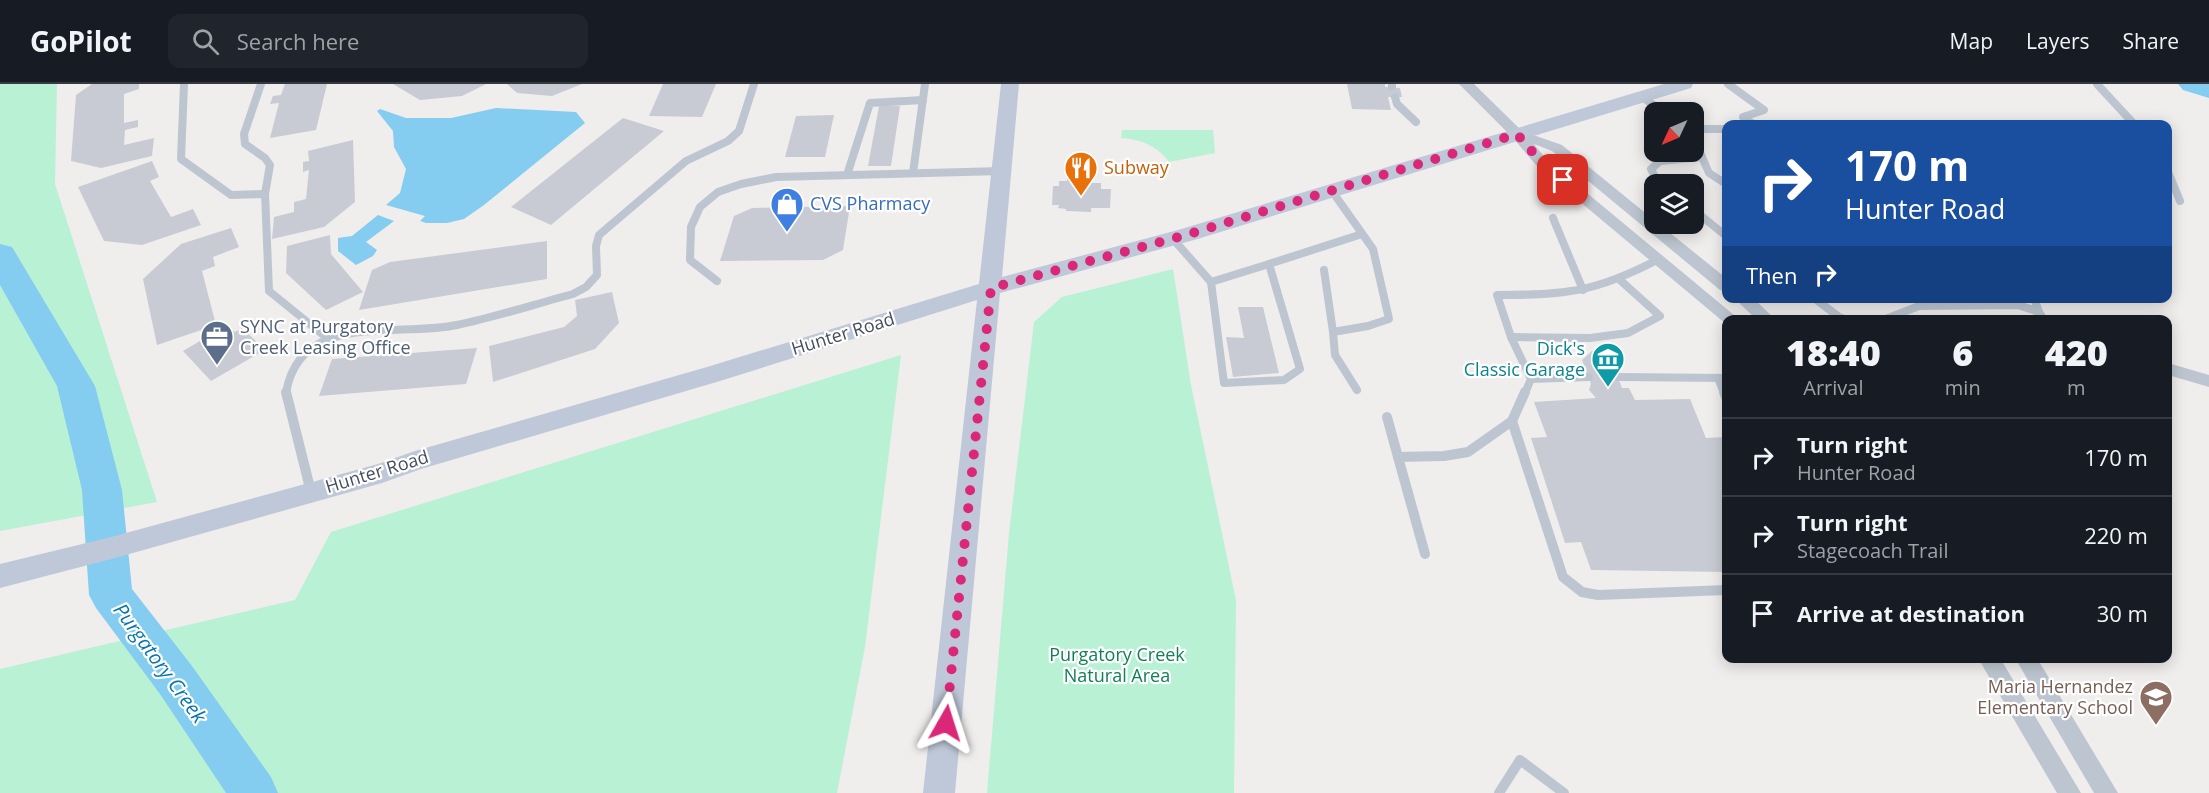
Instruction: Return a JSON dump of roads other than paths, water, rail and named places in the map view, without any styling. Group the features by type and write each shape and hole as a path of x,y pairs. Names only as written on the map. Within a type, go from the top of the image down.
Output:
{"main road":[{"path":"939,793 1010,84"},
{"name":"Hunter Road","path":"0,576 49,565 312,492 711,375 991,288 1173,239 1684,84"}],"street":[{"path":"1466,84 1517,134 1541,162 1726,315"},
{"path":"1517,134 1557,148 1722,278"},
{"path":"1748,303 1762,315"},
{"path":"2172,370 2209,381"},
{"path":"1991,663 2070,793"},
{"path":"2028,663 2107,793"}],"lane":[{"path":"184,84 181,159 231,195 265,194"},
{"path":"261,84 244,134 245,144 270,165 265,194 269,291 327,338"},
{"path":"312,492 286,392 296,363 327,338 349,333 456,326 573,294 585,288 595,280 600,271 595,246 599,234 686,161 728,141 739,131 754,84"},
{"path":"913,174 925,84"},
{"path":"1728,84 1764,110 1743,117 1747,120"},
{"path":"2097,84 2130,120"},
{"path":"1395,97 1397,104 1416,122"},
{"path":"1642,97 1649,102"},
{"path":"847,175 870,102 922,100"},
{"path":"1704,129 1722,129"},
{"path":"1654,174 1651,169 1659,162"},
{"path":"1704,162 1709,173 1722,181"},
{"path":"717,281 690,260 693,218 705,201 717,192 741,183 776,177 1002,171"},
{"path":"2172,182 2180,201"},
{"path":"1332,191 1373,249 1389,319 1368,326 1333,332"},
{"path":"1553,218 1582,290"},
{"path":"1704,218 1722,233"},
{"path":"1211,282 1362,234"},
{"path":"1173,239 1211,282 1224,383 1284,380 1300,369 1269,264"},
{"path":"1398,457 1444,456 1468,452 1512,421 1531,379 1511,337 1497,295 1563,294 1582,290 1620,280 1659,259"},
{"path":"1324,270 1335,355 1357,390"},
{"path":"1511,337 1590,338 1628,333 1660,316 1620,280"},
{"path":"1821,303 1836,315"},
{"path":"1896,315 1919,306 2018,305 2040,315"},
{"path":"1531,379 1588,377"},
{"path":"1618,378 1722,378"},
{"path":"1387,417 1425,554"},
{"path":"1512,421 1563,577 1575,587 1582,592 1598,596 1722,590"},
{"path":"1499,793 1520,760 1564,793"}],"water":[{"path":"496,108 576,112 585,123 464,219 447,223 426,223 420,221 425,216 386,205 400,193 406,169 394,147 393,131 377,111 380,109 406,118 451,118"},
{"path":"378,215 394,221 366,242 377,250 373,256 356,265 338,251 338,238 352,236"}],"waterway":[{"path":"2193,84 2209,89"},
{"name":"Purgatory Creek","path":"0,255 76,386 102,490 111,595 176,680 254,793"}],"place":[{"name":"Subway","path":"1081,197"},
{"name":"CVS Pharmacy","path":"787,233"},
{"name":"SYNC at Purgatory Creek Leasing Office","path":"217,366"},
{"name":"Dick's Classic Garage","path":"1608,388"},
{"name":"Maria Hernandez Elementary School","path":"2156,726"}],"park label":[{"name":"Purgatory Creek Natural Area","path":"1117,665"}]}
